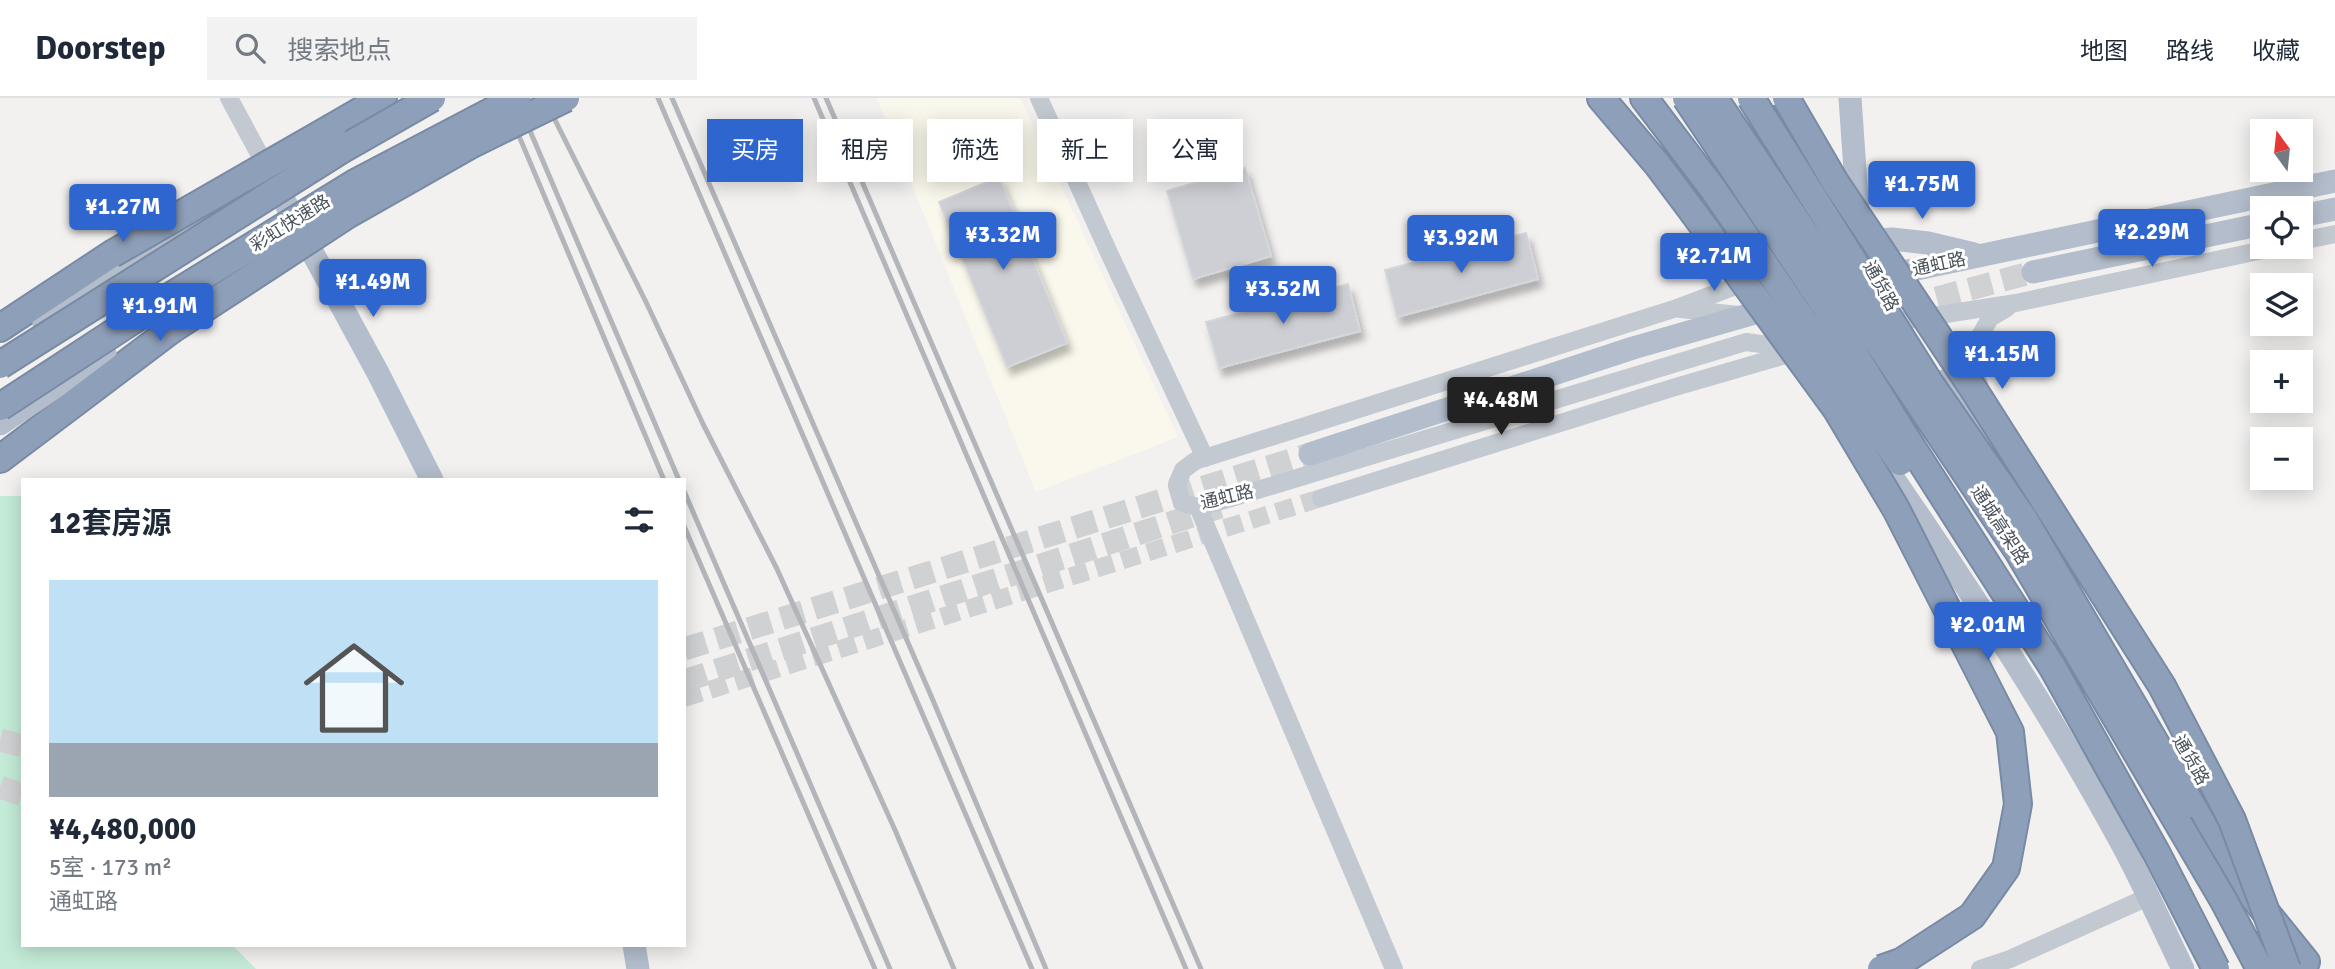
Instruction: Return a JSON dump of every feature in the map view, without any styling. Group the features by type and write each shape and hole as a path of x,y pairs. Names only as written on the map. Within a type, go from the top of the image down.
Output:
{"highway":[{"path":"0,315 112,254 383,98"},
{"name":"彩虹快速路","path":"0,365 341,150 432,98"},
{"name":"彩虹快速路","path":"0,407 153,307 355,183 517,98"},
{"path":"0,438 347,215 472,144 566,98"},
{"path":"1601,98 1657,164 1837,410 1896,509 2010,732 2018,804 2006,868 1972,916 1901,961 1881,969"},
{"path":"1644,98 1713,189 2002,610 2053,668"},
{"name":"通城高架路","path":"1686,98 1825,306 2053,668 2157,854 2216,969"},
{"name":"通城高架路","path":"1714,98 2018,551 2224,901 2260,969"},
{"path":"1751,98 1929,382 2024,519 2222,858 2301,967"},
{"path":"1786,98 1835,182 1974,390 2162,687 2232,820 2301,967"},
{"path":"1657,164 1749,242"},
{"path":"0,328 112,254"},
{"path":"0,459 171,330"}],"main road":[{"path":"1793,98 1799,150 1757,281 1769,309 1804,350 1948,558 2055,728 2122,845 2183,969"},
{"path":"1850,98 1860,242 1892,239 1928,243 1980,256"},
{"path":"0,352 133,263 273,180 378,373 431,478"},
{"name":"通虹路","path":"1310,454 1633,348 1876,278 2335,181"},
{"path":"2313,214 2335,209"},
{"path":"2033,272 2250,227"},
{"path":"0,424 161,316 305,238"},
{"name":"通货路","path":"1757,281 1860,242 1867,261 1901,321 2061,547 2144,679 2301,967"},
{"path":"634,947 638,969"}],"street":[{"path":"229,98 273,180"},
{"path":"1039,98 1205,457"},
{"path":"2313,239 2335,234"},
{"name":"通虹路","path":"1321,498 1672,388 1901,321 2016,303 2250,253"},
{"name":"通虹路","path":"1757,281 1677,309 1205,457 1183,470 1177,484 1182,503 1198,507 1746,342 1804,350"},
{"path":"2014,480 1972,366 1979,338 1990,318 2016,303"},
{"path":"1677,309 1746,316"},
{"path":"1198,507 1394,969"},
{"path":"1980,969 2010,959 2148,897"},
{"path":"2020,969 2056,938"}],"shaded area":[{"path":"877,98 1020,98 1037,134 1037,182 1059,182 1178,437 1036,492 911,182 913,182 913,119 885,119"}],"green space":[{"path":"0,496 21,496 21,947 234,947 256,969 0,969"}],"building":[{"path":"1243,169 1271,256 1193,279 1167,191 1198,182 1243,182"},
{"path":"987,182 1001,182 1067,343 1007,367 939,202"},
{"path":"1526,233 1538,279 1397,317 1385,270"},
{"path":"1348,284 1360,331 1219,368 1206,322"}],"tunnel":[{"path":"1871,316 2033,272"},
{"path":"686,648 1310,454"},
{"path":"686,697 1321,498"},
{"path":"686,680 1220,507"},
{"path":"0,740 21,745"},
{"path":"0,787 21,794"}],"railway":[{"path":"503,98 663,478"},
{"path":"516,98 678,478"},
{"path":"544,98 777,569 895,830 954,969"},
{"path":"658,98 1032,969"},
{"path":"672,98 932,698 1046,969"},
{"path":"814,98 1186,969"},
{"path":"826,98 1201,969"},
{"path":"686,496 890,969"},
{"path":"686,531 875,969"}]}
